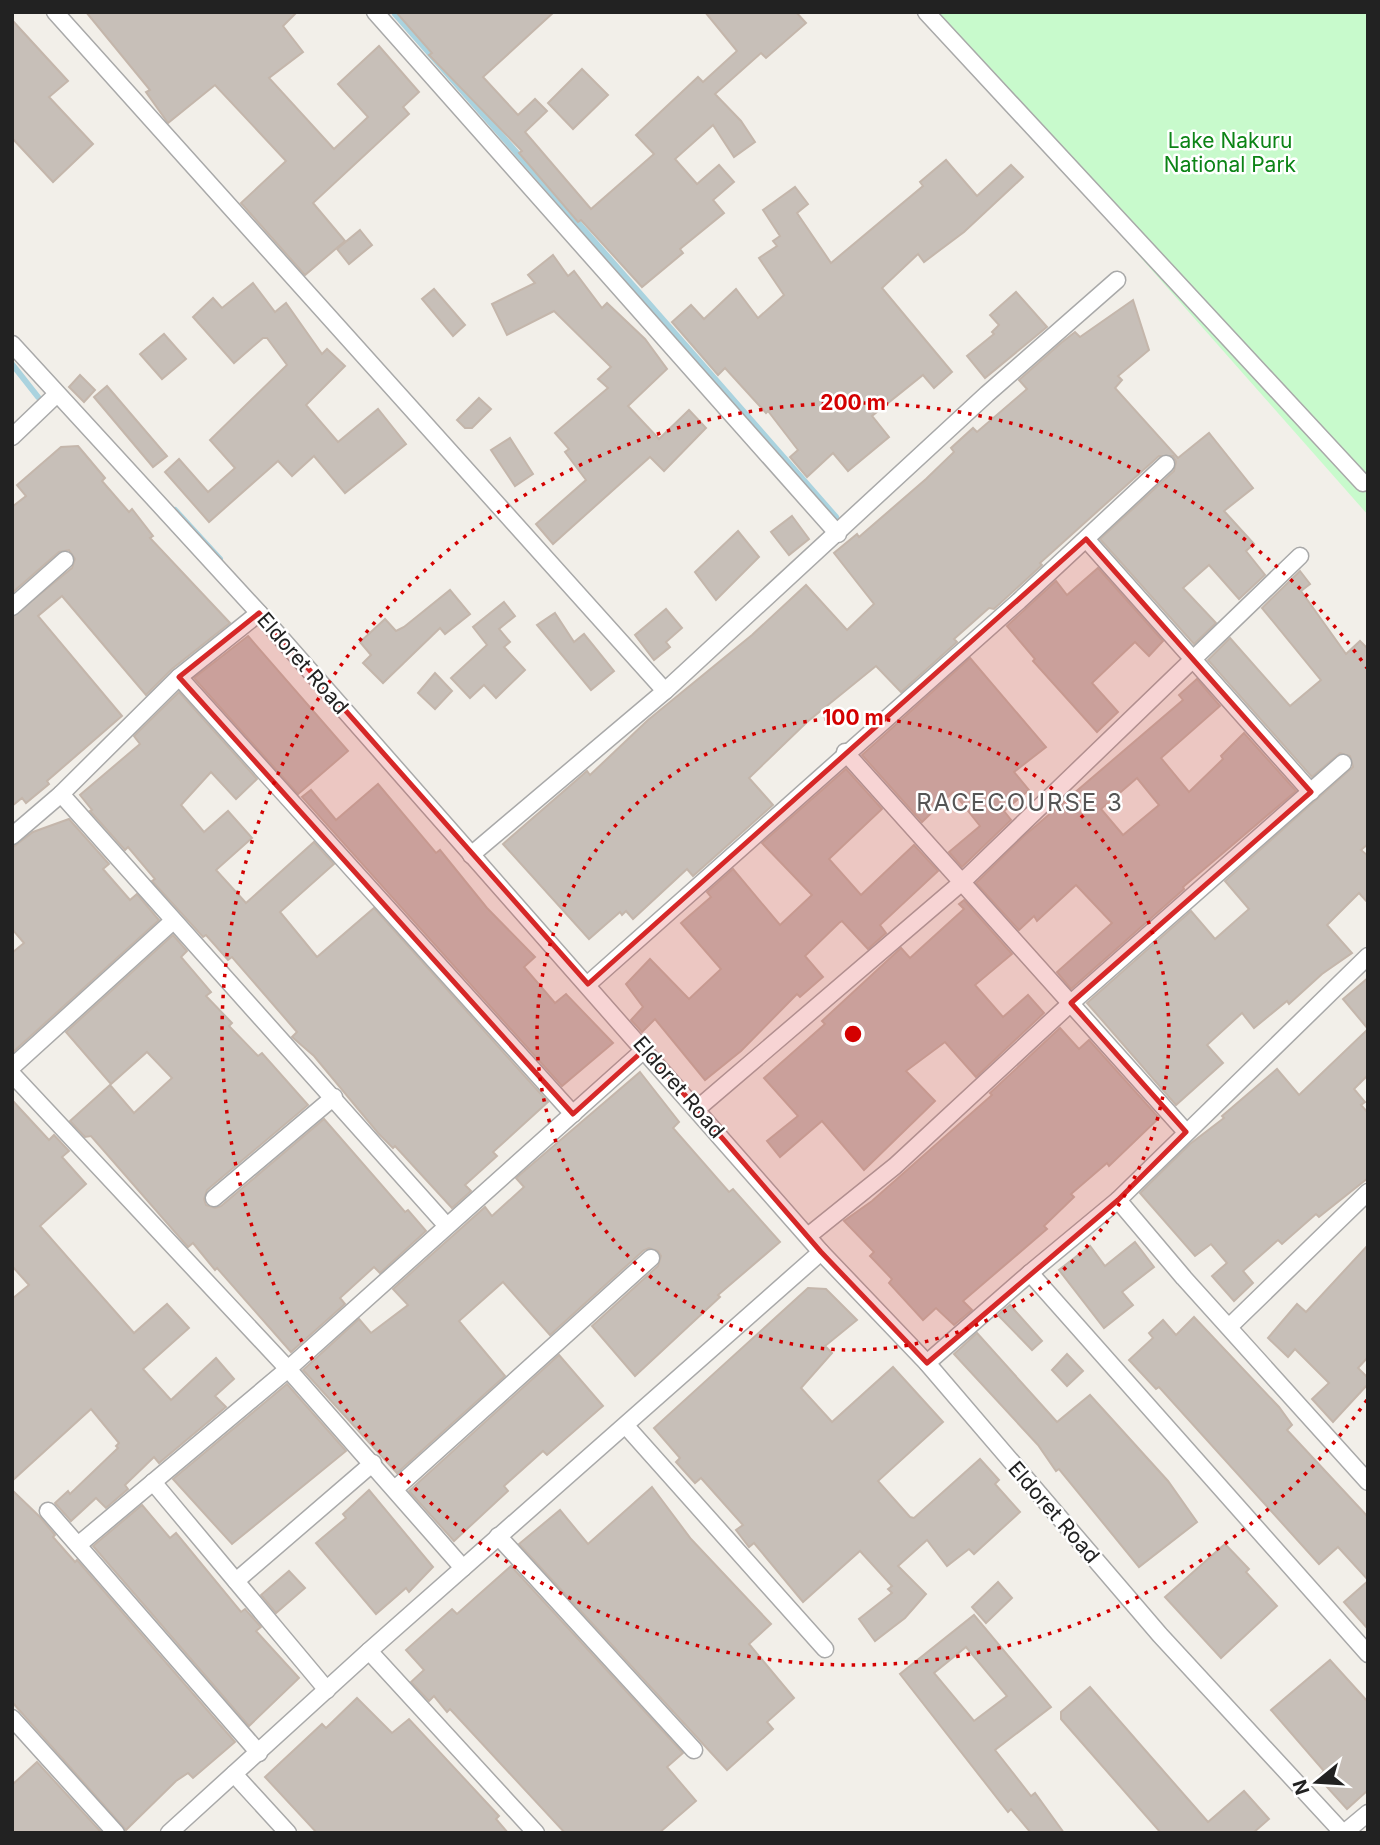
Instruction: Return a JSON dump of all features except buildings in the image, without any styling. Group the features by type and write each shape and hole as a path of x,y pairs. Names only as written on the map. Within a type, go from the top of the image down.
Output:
{"street":[{"path":"55,12 665,691"},
{"path":"926,12 1363,483"},
{"path":"381,14 838,534"},
{"path":"471,855 665,691 987,394 1117,280"},
{"name":"Eldoret Road","path":"12,344 259,613 471,855 589,984 821,1252 927,1363 1160,1635 1343,1833"},
{"path":"12,437 57,394"},
{"path":"589,984 845,752 1086,540 1166,464"},
{"path":"1086,540 1311,792"},
{"path":"697,1109 961,883 1300,556"},
{"path":"12,607 65,560"},
{"path":"12,836 61,794 179,677 259,613"},
{"path":"179,677 573,1114"},
{"path":"845,752 1186,1132"},
{"path":"808,1236 895,1166 1071,1003 1343,763"},
{"path":"61,794 446,1225"},
{"path":"12,1067 173,921"},
{"path":"927,1363 1118,1200 1368,956"},
{"path":"78,1545 288,1368 645,1049"},
{"path":"12,1074 288,1368 463,1567"},
{"path":"214,1198 334,1097"},
{"path":"1229,1326 1368,1192"},
{"path":"1118,1200 1368,1482"},
{"path":"169,1833 463,1567 821,1252"},
{"path":"396,1488 651,1258"},
{"path":"1030,1273 1368,1654"},
{"path":"626,1426 825,1649"},
{"path":"236,1581 373,1463"},
{"path":"153,1482 327,1690"},
{"path":"48,1511 259,1753"},
{"path":"498,1536 694,1750"},
{"path":"369,1651 536,1833"},
{"path":"12,1718 116,1833"},
{"path":"234,1774 288,1833"},
{"path":"1343,1833 1368,1813"}],"highlighted area":[{"path":"1086,539 1311,792 1071,1003 1186,1132 1118,1200 927,1363 821,1252 645,1049 573,1114 179,677 259,613 588,984"}],"green space":[{"name":"Lake Nakuru National Park","path":"924,12 1368,12 1368,515"}],"waterway":[{"path":"395,14 836,517"},
{"path":"12,364 38,397"},
{"path":"175,510 220,559"}],"district":[{"name":"RACECOURSE 3","path":"1020,802"}]}
